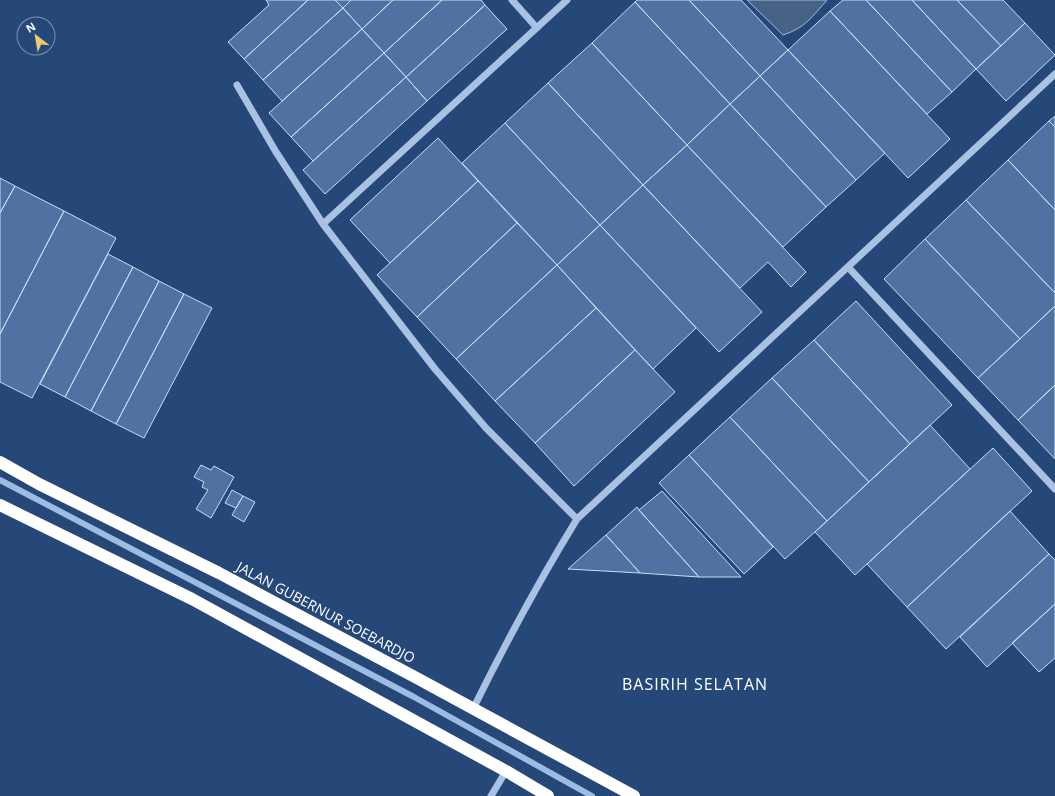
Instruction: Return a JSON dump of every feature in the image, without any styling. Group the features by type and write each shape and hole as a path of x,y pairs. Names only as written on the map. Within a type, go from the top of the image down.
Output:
{"highway":[{"name":"JALAN GUBERNUR SOEBARDJO","path":"0,462 39,484 219,573 634,796"},
{"path":"0,505 192,599 506,771 548,796"}],"street":[{"path":"512,0 537,28"},
{"path":"323,224 567,0"},
{"path":"473,709 495,664 547,568 577,519 1055,74"},
{"path":"237,85 276,152 323,224 435,369 486,428 577,519"},
{"path":"848,267 1055,489"},
{"path":"491,796 506,771"}],"water":[{"path":"747,0 827,0 803,25 783,35"}],"building":[{"path":"266,0 308,0 244,59 228,42 269,5"},
{"path":"308,0 335,0 343,8 263,80 244,59"},
{"path":"335,0 351,0 343,8"},
{"path":"351,0 393,0 362,29 343,8"},
{"path":"393,0 442,0 384,53 362,29"},
{"path":"442,0 481,0 485,5 406,77 384,53"},
{"path":"637,0 689,0 760,76 730,104 635,2"},
{"path":"689,0 741,0 788,50 760,76"},
{"path":"843,0 866,0 952,92 927,114 830,11"},
{"path":"866,0 912,0 976,69 952,92"},
{"path":"912,0 957,0 1001,46 976,69"},
{"path":"957,0 1003,0 1025,23 1001,46"},
{"path":"635,2 730,104 687,145 592,43"},
{"path":"485,5 507,29 427,101 406,77"},
{"path":"343,8 362,29 282,101 263,80"},
{"path":"830,11 950,139 908,178 788,50"},
{"path":"1025,23 1055,55 1006,101 976,69"},
{"path":"362,29 384,53 291,137 269,113"},
{"path":"592,43 687,145 643,185 548,83"},
{"path":"788,50 885,153 856,180 760,76"},
{"path":"384,53 406,77 313,161 291,137"},
{"path":"760,76 856,180 826,207 730,104"},
{"path":"406,77 427,101 325,194 303,170"},
{"path":"548,83 643,185 600,225 505,123"},
{"path":"730,104 826,207 783,247 687,145"},
{"path":"1055,116 1055,127 1049,121"},
{"path":"1049,121 1055,127 1055,210 1008,160"},
{"path":"505,123 600,225 557,265 462,163"},
{"path":"438,138 478,181 390,263 350,220"},
{"path":"687,145 806,272 791,287 768,262 740,288 643,185"},
{"path":"1008,160 1055,210 1055,293 966,200"},
{"path":"0,178 15,186 0,213"},
{"path":"478,181 517,223 417,317 377,275"},
{"path":"643,185 762,312 719,352 600,225"},
{"path":"15,186 64,211 0,334 0,213"},
{"path":"966,200 1055,293 1055,306 1020,339 925,239"},
{"path":"64,211 116,238 32,398 0,382 0,334"},
{"path":"517,223 557,265 456,359 417,317"},
{"path":"600,225 696,328 653,369 557,265"},
{"path":"925,239 1020,339 978,378 884,279"},
{"path":"108,254 133,267 65,397 40,384"},
{"path":"557,265 596,308 495,401 456,359"},
{"path":"133,267 159,281 91,411 65,397"},
{"path":"159,281 184,294 116,424 91,411"},
{"path":"184,294 212,308 144,438 116,424"},
{"path":"856,301 952,405 910,444 814,340"},
{"path":"1055,306 1055,385 1018,420 978,378"},
{"path":"596,308 635,350 535,443 495,401"},
{"path":"814,340 910,444 869,482 772,378"},
{"path":"635,350 675,392 574,486 535,443"},
{"path":"772,378 869,482 827,521 730,417"},
{"path":"1055,385 1055,459 1018,420"},
{"path":"730,417 827,521 785,559 689,455"},
{"path":"930,425 970,469 855,575 815,532"},
{"path":"993,448 1032,491 907,607 867,564"},
{"path":"689,455 773,547 744,574 659,483"},
{"path":"201,465 211,470 214,466 234,477 211,518 196,509 208,490 202,487 204,482 194,477"},
{"path":"232,490 243,496 236,508 225,503"},
{"path":"662,491 741,577 699,577 639,510"},
{"path":"243,496 255,502 244,522 232,515"},
{"path":"637,507 699,577 640,573 606,535"},
{"path":"1010,511 1049,554 946,649 907,607"},
{"path":"606,535 640,573 568,569"},
{"path":"1049,554 1055,560 1055,604 987,667 960,637"},
{"path":"1055,604 1055,658 1039,672 1012,643"}],"waterway":[{"path":"0,480 414,697 592,796"}],"district":[{"name":"BASIRIH SELATAN","path":"695,684"}]}
